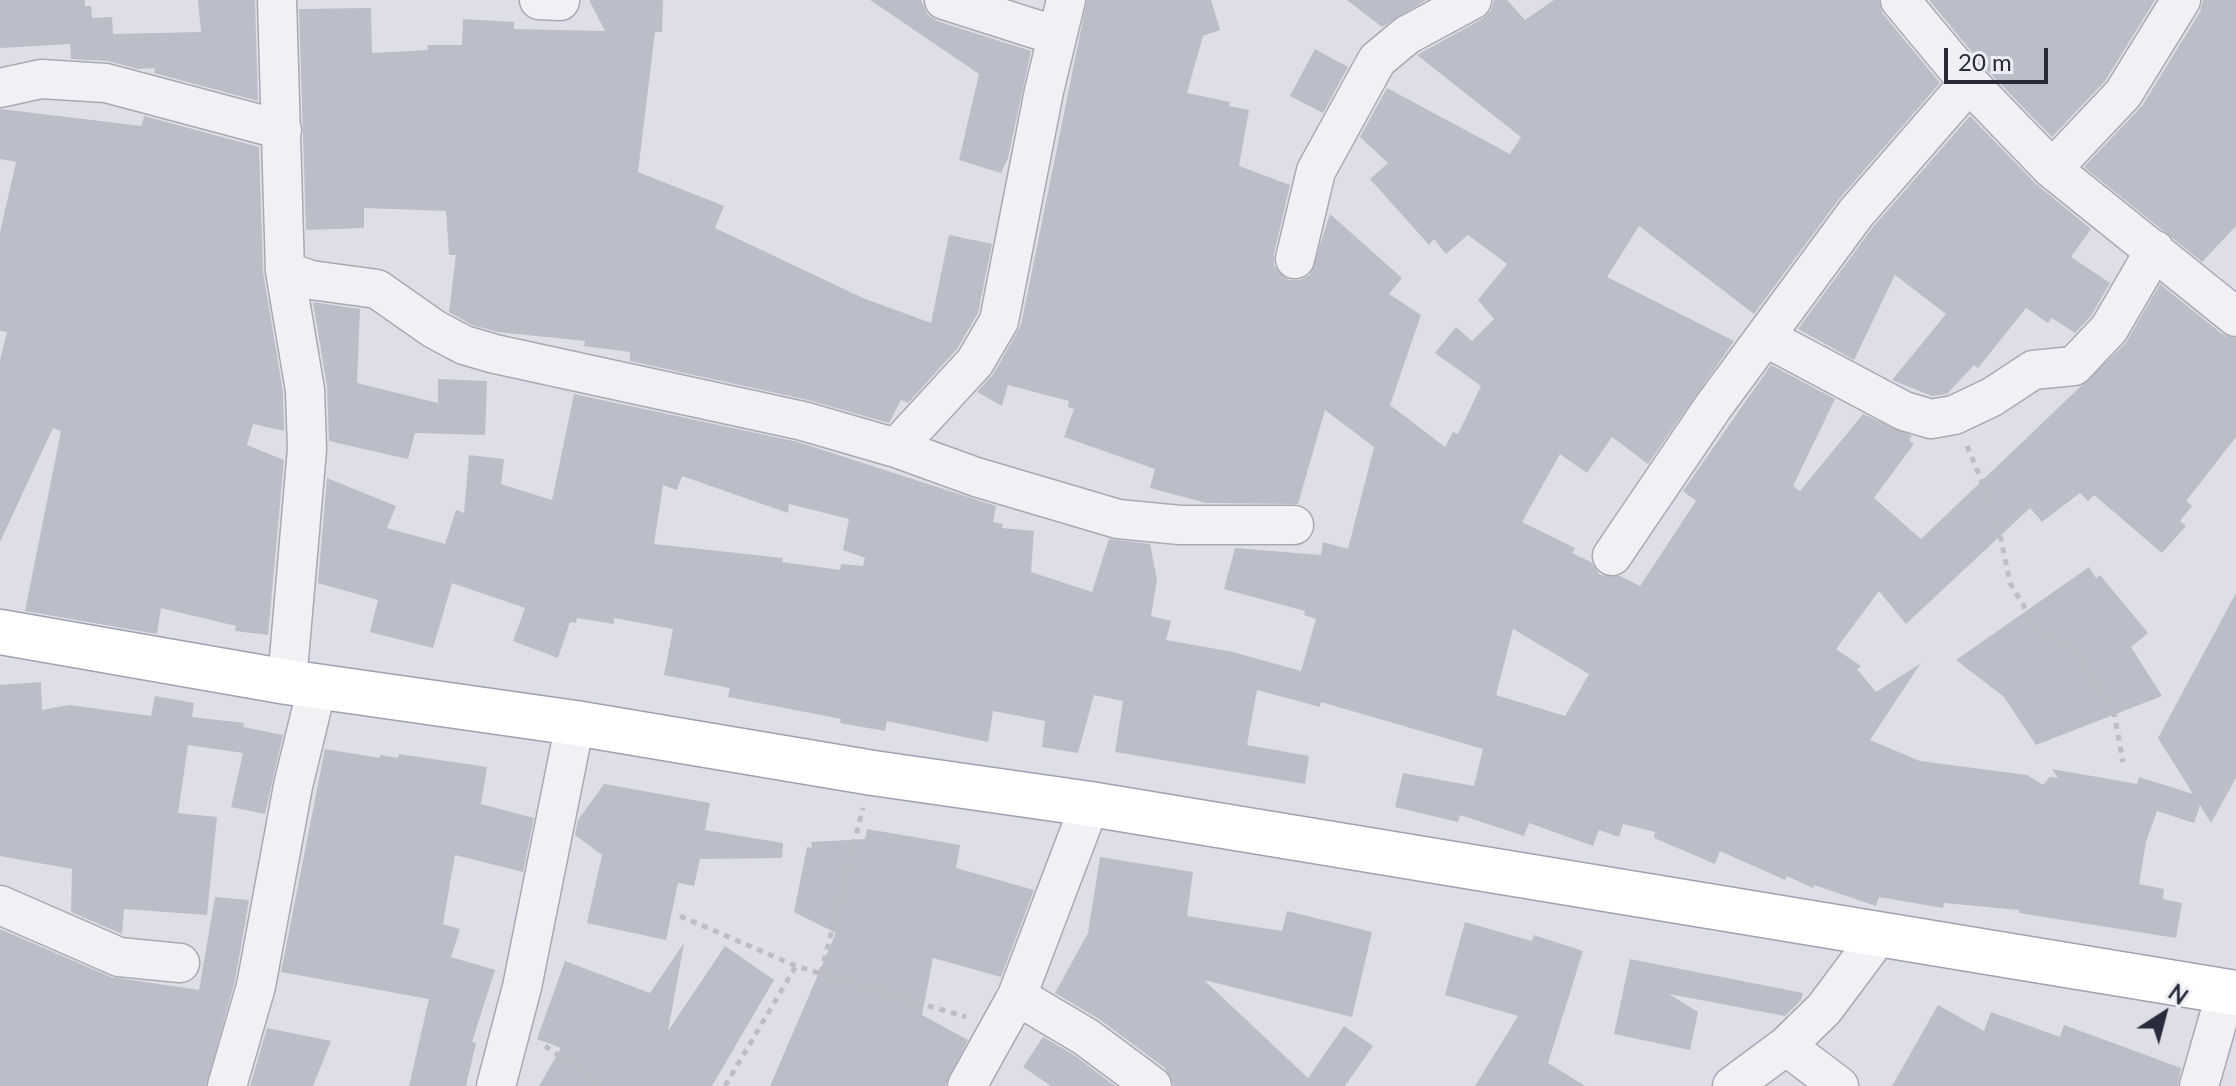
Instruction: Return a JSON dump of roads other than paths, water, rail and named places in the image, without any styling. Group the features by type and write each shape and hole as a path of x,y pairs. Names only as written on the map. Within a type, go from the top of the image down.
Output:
{"main road":[{"path":"0,632 302,685 575,723 873,773 1090,804 2231,992"}],"street":[{"path":"227,1086 256,986 293,786 302,685 307,449 305,390 285,271 277,0"},
{"path":"896,448 975,362 999,321 1062,18 944,0"},
{"path":"1295,259 1316,171 1377,60 1407,35 1472,0"},
{"path":"1900,0 1969,83 2052,169 2236,317"},
{"path":"2052,169 2123,94 2181,0"},
{"path":"0,88 41,79 106,83 282,130"},
{"path":"1612,556 1765,337 1890,170 1969,83"},
{"path":"1765,337 1904,411 1931,419 1954,415 1992,397 2033,370 2074,366 2109,329 2155,250"},
{"path":"285,271 311,280 377,289 464,345 803,421 1118,519 1180,525 1294,525"},
{"path":"496,1086 575,723"},
{"path":"967,1086 1009,1011 1090,804"},
{"path":"0,905 119,957 180,963"},
{"path":"1732,1086 1786,1046 1824,1009 1880,934"},
{"path":"2199,1086 2231,992"},
{"path":"1009,1011 1086,1037 1152,1086"},
{"path":"1786,1046 1839,1086"}]}
